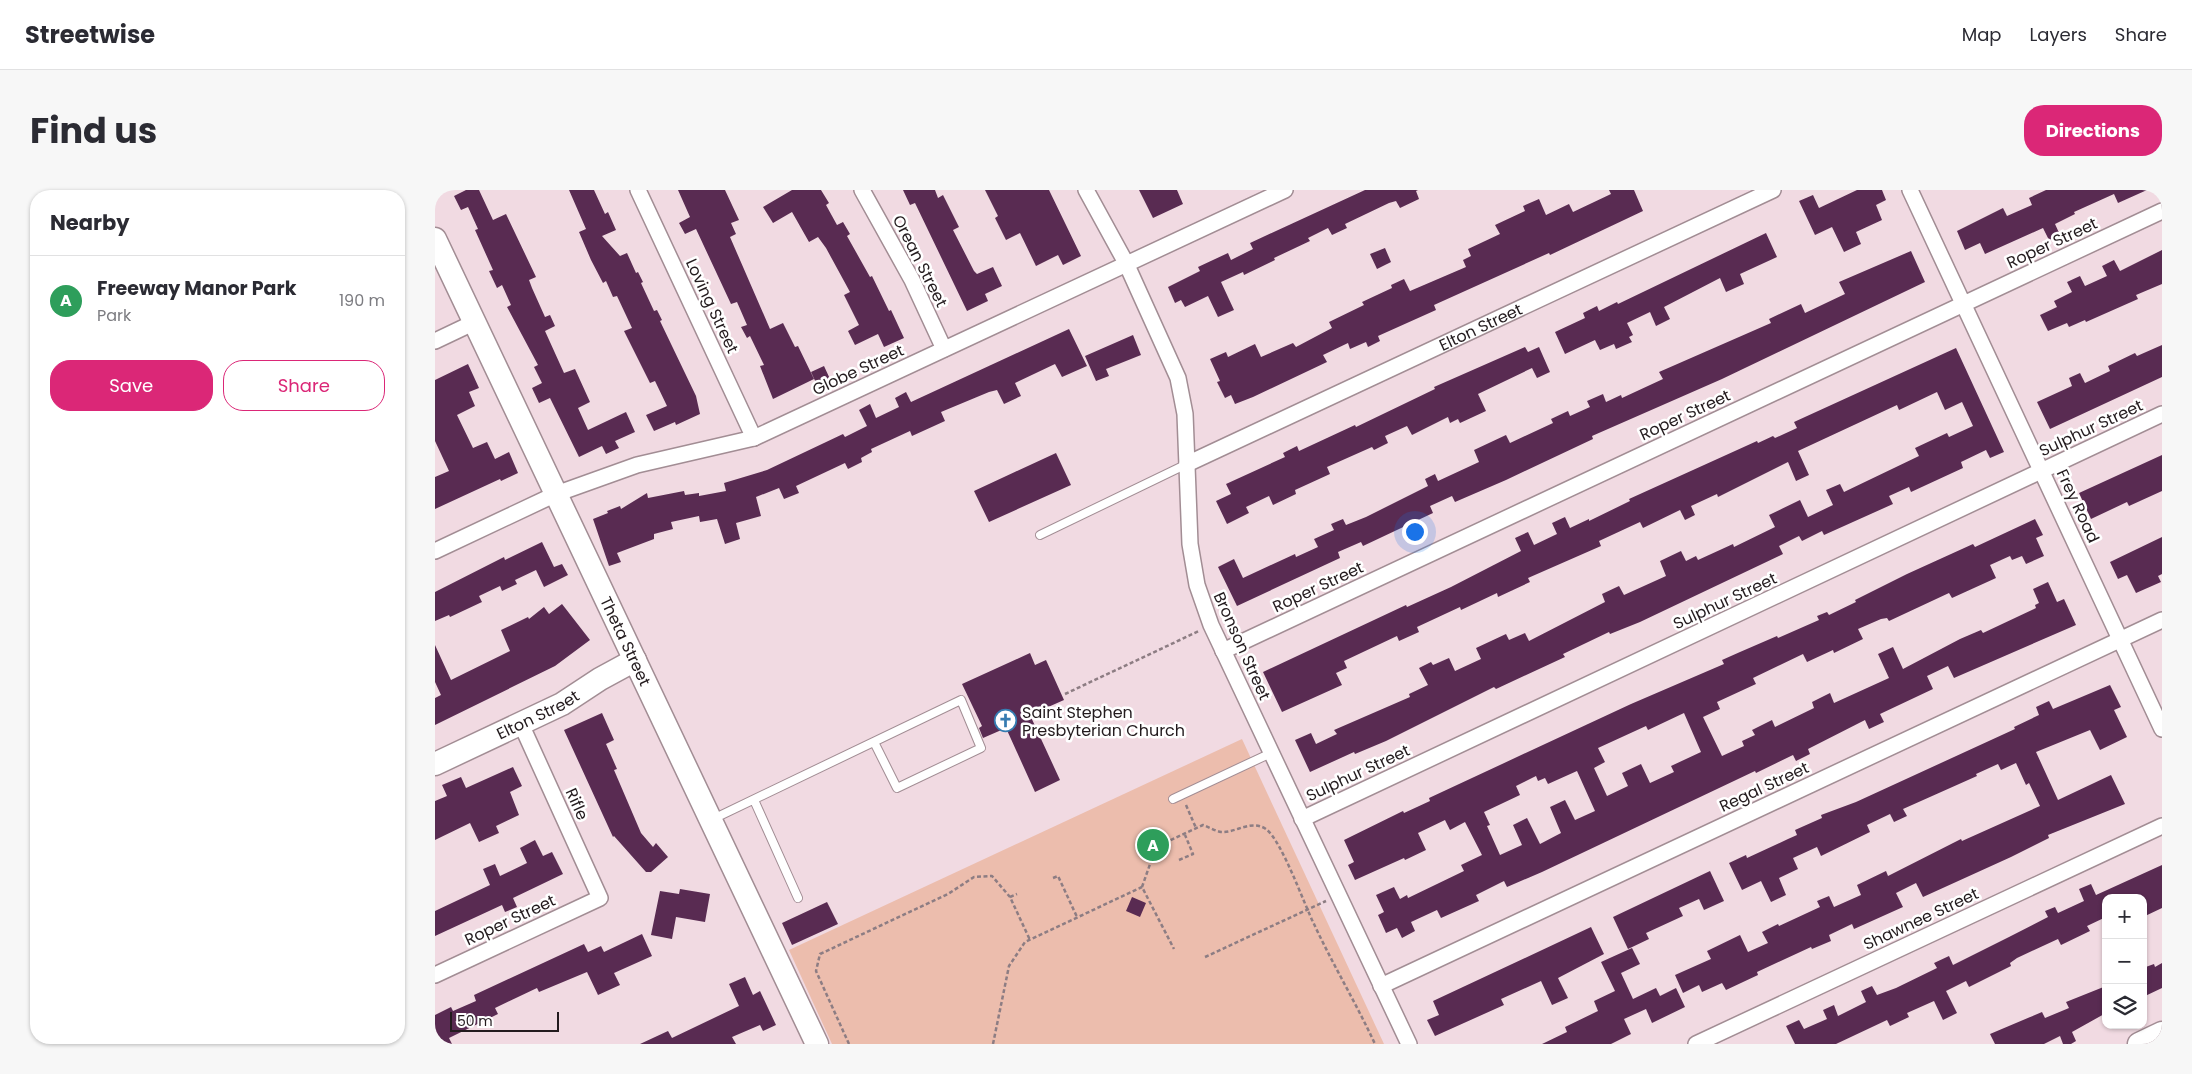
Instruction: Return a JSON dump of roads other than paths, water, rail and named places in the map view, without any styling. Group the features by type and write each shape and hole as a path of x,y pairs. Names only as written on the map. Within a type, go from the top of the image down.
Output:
{"street":[{"name":"Loving Street","path":"638,190 754,438"},
{"name":"Orean Street","path":"862,190 912,280 944,349"},
{"name":"Bronson Street","path":"1086,190 1125,263 1178,378 1185,414 1190,544 1197,585 1211,625 1409,1044"},
{"name":"Globe Street","path":"435,551 556,494 637,465 754,438 1125,263 1285,190"},
{"name":"Elton Street","path":"1187,464 1773,190"},
{"name":"Frey Road","path":"1910,190 2043,470 2162,729"},
{"name":"Roper Street","path":"1223,651 2162,211"},
{"name":"Theta Street","path":"435,239 817,1044"},
{"path":"435,341 475,322"},
{"name":"Sulphur Street","path":"1302,819 2162,414"},
{"name":"Regal Street","path":"1381,986 2162,620"},
{"name":"Elton Street","path":"435,764 562,704 600,679 635,660"},
{"name":"Rifle","path":"521,724 600,898"},
{"name":"Shawnee Street","path":"1696,1044 2162,826"},
{"name":"Roper Street","path":"435,975 600,898"},
{"path":"2139,1044 2162,1034"}],"lane":[{"path":"1040,535 1187,464"},
{"path":"711,820 961,700 981,748 897,788 874,742"},
{"path":"1173,800 1271,753"},
{"path":"754,800 798,898"}],"place":[{"name":"Saint Stephen Presbyterian Church","path":"1006,721"},
{"name":"Freeway Manor Park","path":"1153,845"}]}
